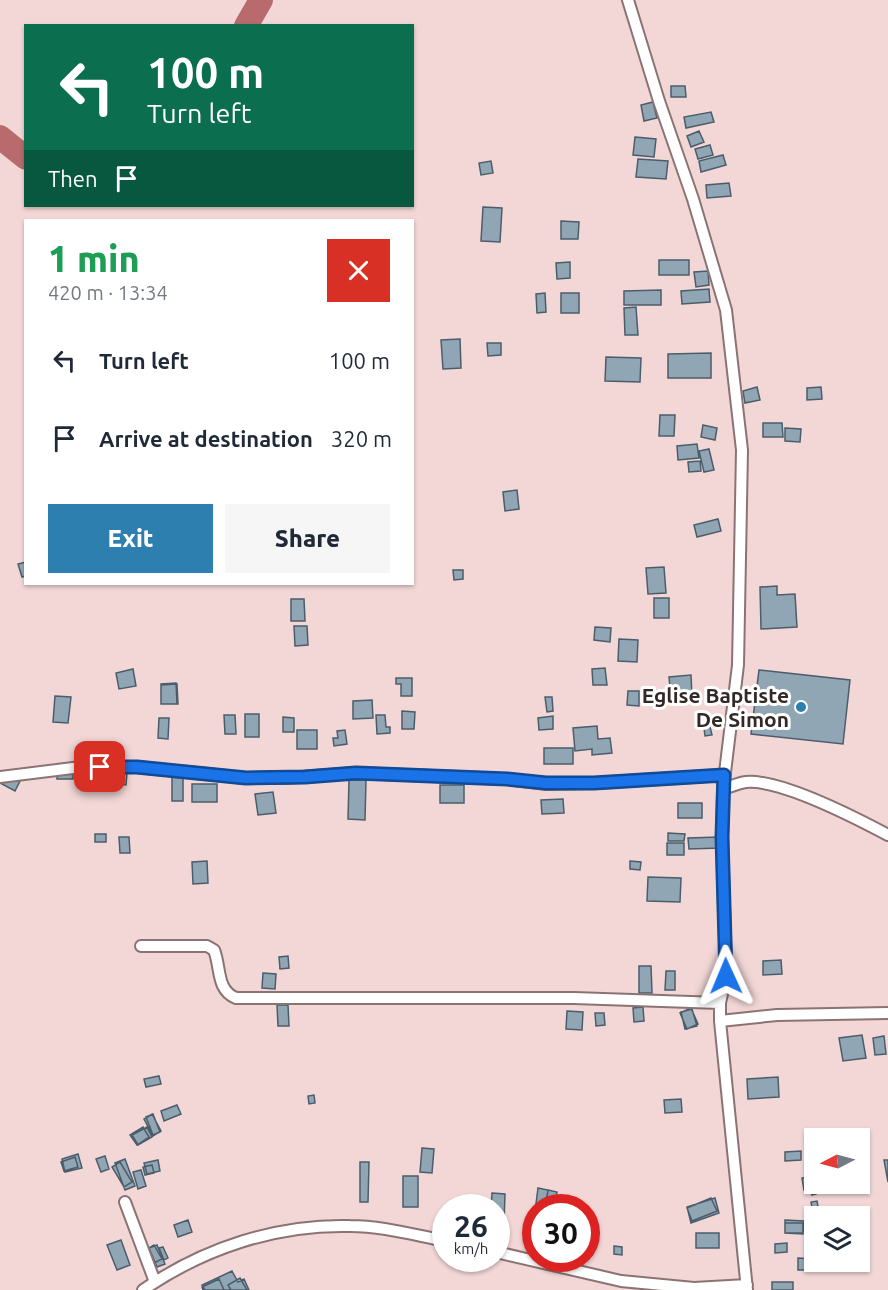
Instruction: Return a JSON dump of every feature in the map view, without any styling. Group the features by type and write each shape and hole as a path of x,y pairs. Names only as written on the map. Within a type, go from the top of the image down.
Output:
{"street":[{"path":"510,1255 621,1281 693,1288 747,1287 720,1021 720,1003 726,976 723,789 738,665 742,450 726,310 696,210 658,101 628,0"},
{"path":"0,777 81,767 137,767 246,778 315,777 356,773 507,779 546,783 594,783 724,775"},
{"path":"723,789 745,782 771,784 852,816 888,835"},
{"path":"141,946 207,946 214,950 222,986 228,994 236,998 574,998 720,1003"},
{"path":"720,1021 777,1015 888,1013"},
{"path":"125,1202 155,1282"},
{"path":"143,1290 200,1258 225,1247 258,1236 307,1227 352,1226 394,1230 432,1238"}],"building":[{"path":"671,86 685,86 686,97 671,97"},
{"path":"653,102 657,118 644,121 641,105"},
{"path":"711,112 714,122 686,128 684,117"},
{"path":"699,131 704,142 691,147 687,136"},
{"path":"635,137 656,139 654,157 633,155"},
{"path":"710,145 713,155 698,159 695,149"},
{"path":"723,155 726,165 701,172 699,161"},
{"path":"638,159 668,161 666,179 636,177"},
{"path":"491,161 493,173 481,175 479,163"},
{"path":"729,183 731,196 707,198 706,185"},
{"path":"483,207 502,208 500,242 481,241"},
{"path":"561,221 579,222 578,239 561,239"},
{"path":"659,260 689,260 689,275 659,275"},
{"path":"570,262 570,278 557,279 556,263"},
{"path":"708,271 709,285 696,287 694,272"},
{"path":"709,289 710,302 682,304 681,291"},
{"path":"661,290 661,305 624,305 624,291"},
{"path":"545,293 546,312 537,313 536,294"},
{"path":"561,293 579,293 579,313 561,313"},
{"path":"636,307 638,335 625,335 624,308"},
{"path":"460,339 461,368 443,369 441,340"},
{"path":"487,343 501,343 501,355 488,356"},
{"path":"711,353 711,378 668,378 668,354"},
{"path":"606,357 641,358 640,382 605,381"},
{"path":"757,387 760,400 745,403 743,391"},
{"path":"821,387 822,399 807,400 807,388"},
{"path":"660,415 675,415 674,436 659,436"},
{"path":"763,423 782,423 783,437 763,437"},
{"path":"703,425 717,428 715,440 701,437"},
{"path":"785,428 801,429 800,442 785,441"},
{"path":"697,444 699,458 678,460 677,446"},
{"path":"709,449 714,470 704,472 699,451"},
{"path":"700,461 701,471 689,472 688,462"},
{"path":"517,490 519,509 505,511 503,492"},
{"path":"718,519 721,531 697,537 694,525"},
{"path":"24,562 24,576 22,577 18,564"},
{"path":"664,567 666,593 648,594 646,568"},
{"path":"453,570 463,570 463,579 454,580"},
{"path":"777,586 777,595 795,594 797,627 761,629 760,587"},
{"path":"654,598 669,598 669,618 654,618"},
{"path":"291,599 304,599 305,621 291,621"},
{"path":"294,626 307,626 308,645 295,646"},
{"path":"595,627 611,628 610,642 594,640"},
{"path":"619,639 638,640 637,662 618,661"},
{"path":"605,668 607,685 593,685 592,669"},
{"path":"133,669 136,686 119,689 116,673"},
{"name":"Eglise Baptiste De Simon","path":"759,670 850,680 843,744 751,734"},
{"path":"691,675 692,696 671,698 669,677"},
{"path":"396,678 412,678 412,696 401,696 401,684 396,684"},
{"path":"176,683 177,704 161,704 161,684"},
{"path":"177,684 178,704 161,704 161,685"},
{"path":"628,691 639,691 639,706 627,705"},
{"path":"55,696 71,697 68,723 53,722"},
{"path":"545,697 552,697 553,711 547,712"},
{"path":"372,700 373,718 353,719 353,701"},
{"path":"402,711 415,712 414,729 402,729"},
{"path":"245,714 259,714 259,737 245,737"},
{"path":"224,715 235,715 236,734 225,734"},
{"path":"376,715 385,715 386,727 390,727 390,733 377,734"},
{"path":"553,716 553,729 539,730 538,718"},
{"path":"283,717 294,718 294,732 283,732"},
{"path":"159,718 169,718 168,739 158,738"},
{"path":"597,726 598,739 610,738 612,753 592,755 592,749 575,751 573,728"},
{"path":"710,727 712,735 705,736 704,728"},
{"path":"297,730 317,730 317,749 297,749"},
{"path":"345,730 347,744 334,746 333,738 338,738 337,731"},
{"path":"544,748 573,748 573,764 544,764"},
{"path":"57,769 73,770 73,779 57,779"},
{"path":"6,771 21,779 15,791 0,783"},
{"path":"107,771 127,773 126,785 106,782"},
{"path":"183,776 183,801 172,801 172,777"},
{"path":"349,780 366,780 365,820 348,819"},
{"path":"192,784 217,784 217,802 192,802"},
{"path":"440,785 464,785 464,803 440,803"},
{"path":"273,792 276,813 258,815 255,794"},
{"path":"563,799 564,813 542,814 541,800"},
{"path":"678,803 702,803 702,818 678,818"},
{"path":"668,833 685,834 684,841 668,841"},
{"path":"95,834 106,834 106,842 95,842"},
{"path":"119,837 129,837 130,853 120,853"},
{"path":"720,837 720,848 689,849 688,838"},
{"path":"667,843 684,843 684,855 667,855"},
{"path":"207,861 208,883 193,884 192,862"},
{"path":"630,861 641,862 640,870 630,869"},
{"path":"648,877 681,878 680,902 647,901"},
{"path":"288,956 289,968 280,969 279,957"},
{"path":"781,960 782,974 763,975 763,961"},
{"path":"639,966 651,966 652,993 639,993"},
{"path":"666,971 675,971 675,990 665,990"},
{"path":"263,973 276,974 275,989 262,988"},
{"path":"277,1005 288,1005 289,1026 278,1026"},
{"path":"643,1007 644,1021 634,1022 633,1008"},
{"path":"691,1008 698,1024 687,1029 680,1013"},
{"path":"692,1009 697,1026 685,1029 681,1012"},
{"path":"567,1011 583,1012 582,1030 566,1029"},
{"path":"595,1013 604,1013 605,1025 596,1026"},
{"path":"862,1035 866,1058 843,1061 839,1038"},
{"path":"884,1036 886,1054 875,1055 873,1038"},
{"path":"159,1076 161,1084 146,1087 144,1079"},
{"path":"778,1077 779,1097 748,1099 747,1079"},
{"path":"314,1095 315,1103 309,1104 308,1096"},
{"path":"681,1099 682,1112 665,1113 664,1100"},
{"path":"177,1105 181,1114 164,1121 161,1111"},
{"path":"152,1114 161,1131 153,1136 144,1119"},
{"path":"153,1114 160,1132 153,1135 146,1117"},
{"path":"143,1127 149,1137 137,1145 130,1135"},
{"path":"147,1127 152,1137 138,1145 132,1135"},
{"path":"422,1148 434,1149 432,1173 420,1172"},
{"path":"801,1151 801,1160 785,1161 785,1152"},
{"path":"78,1154 82,1168 65,1172 62,1159"},
{"path":"105,1156 109,1169 101,1172 96,1159"},
{"path":"75,1157 78,1167 64,1171 61,1162"},
{"path":"125,1159 135,1186 125,1190 115,1163"},
{"path":"158,1160 160,1171 147,1174 144,1163"},
{"path":"884,1160 888,1160 888,1182"},
{"path":"120,1162 132,1182 124,1187 112,1167"},
{"path":"360,1162 369,1162 368,1202 360,1202"},
{"path":"152,1165 154,1173 145,1175 143,1167"},
{"path":"141,1170 146,1186 138,1189 133,1172"},
{"path":"403,1176 418,1176 418,1207 403,1207"},
{"path":"538,1188 548,1190 547,1194 537,1194"},
{"path":"548,1190 557,1192 557,1194 548,1194"},
{"path":"711,1198 717,1211 692,1221 687,1208"},
{"path":"715,1198 719,1213 691,1223 687,1207"},
{"path":"817,1201 818,1206 812,1206 811,1202"},
{"path":"188,1220 192,1232 178,1237 174,1225"},
{"path":"785,1220 804,1221 803,1234 785,1233"},
{"path":"785,1223 803,1223 803,1233 785,1233"},
{"path":"696,1233 719,1233 719,1248 696,1248"},
{"path":"121,1240 130,1265 117,1270 107,1245"},
{"path":"787,1243 787,1252 775,1253 775,1244"},
{"path":"154,1245 162,1259 154,1263 147,1249"},
{"path":"157,1245 165,1264 157,1267 149,1248"},
{"path":"614,1246 622,1247 622,1255 614,1254"},
{"path":"163,1247 168,1258 164,1260 159,1248"},
{"path":"798,1258 804,1258 804,1270 798,1270"},
{"path":"232,1271 238,1282 244,1279 249,1290 205,1290 202,1285"},
{"path":"240,1278 247,1290 231,1290 228,1285"},
{"path":"219,1279 224,1290 203,1290 202,1287"},
{"path":"772,1282 793,1282 793,1290 772,1290"}],"waterway":[{"path":"247,24 261,0"},
{"path":"0,137 24,156"}],"place":[{"name":"Eglise Baptiste De Simon","path":"801,707"}],"route":[{"path":"100,767 137,767 246,778 286,778 356,773 507,779 546,783 594,783 724,775 722,837 726,976"}]}
